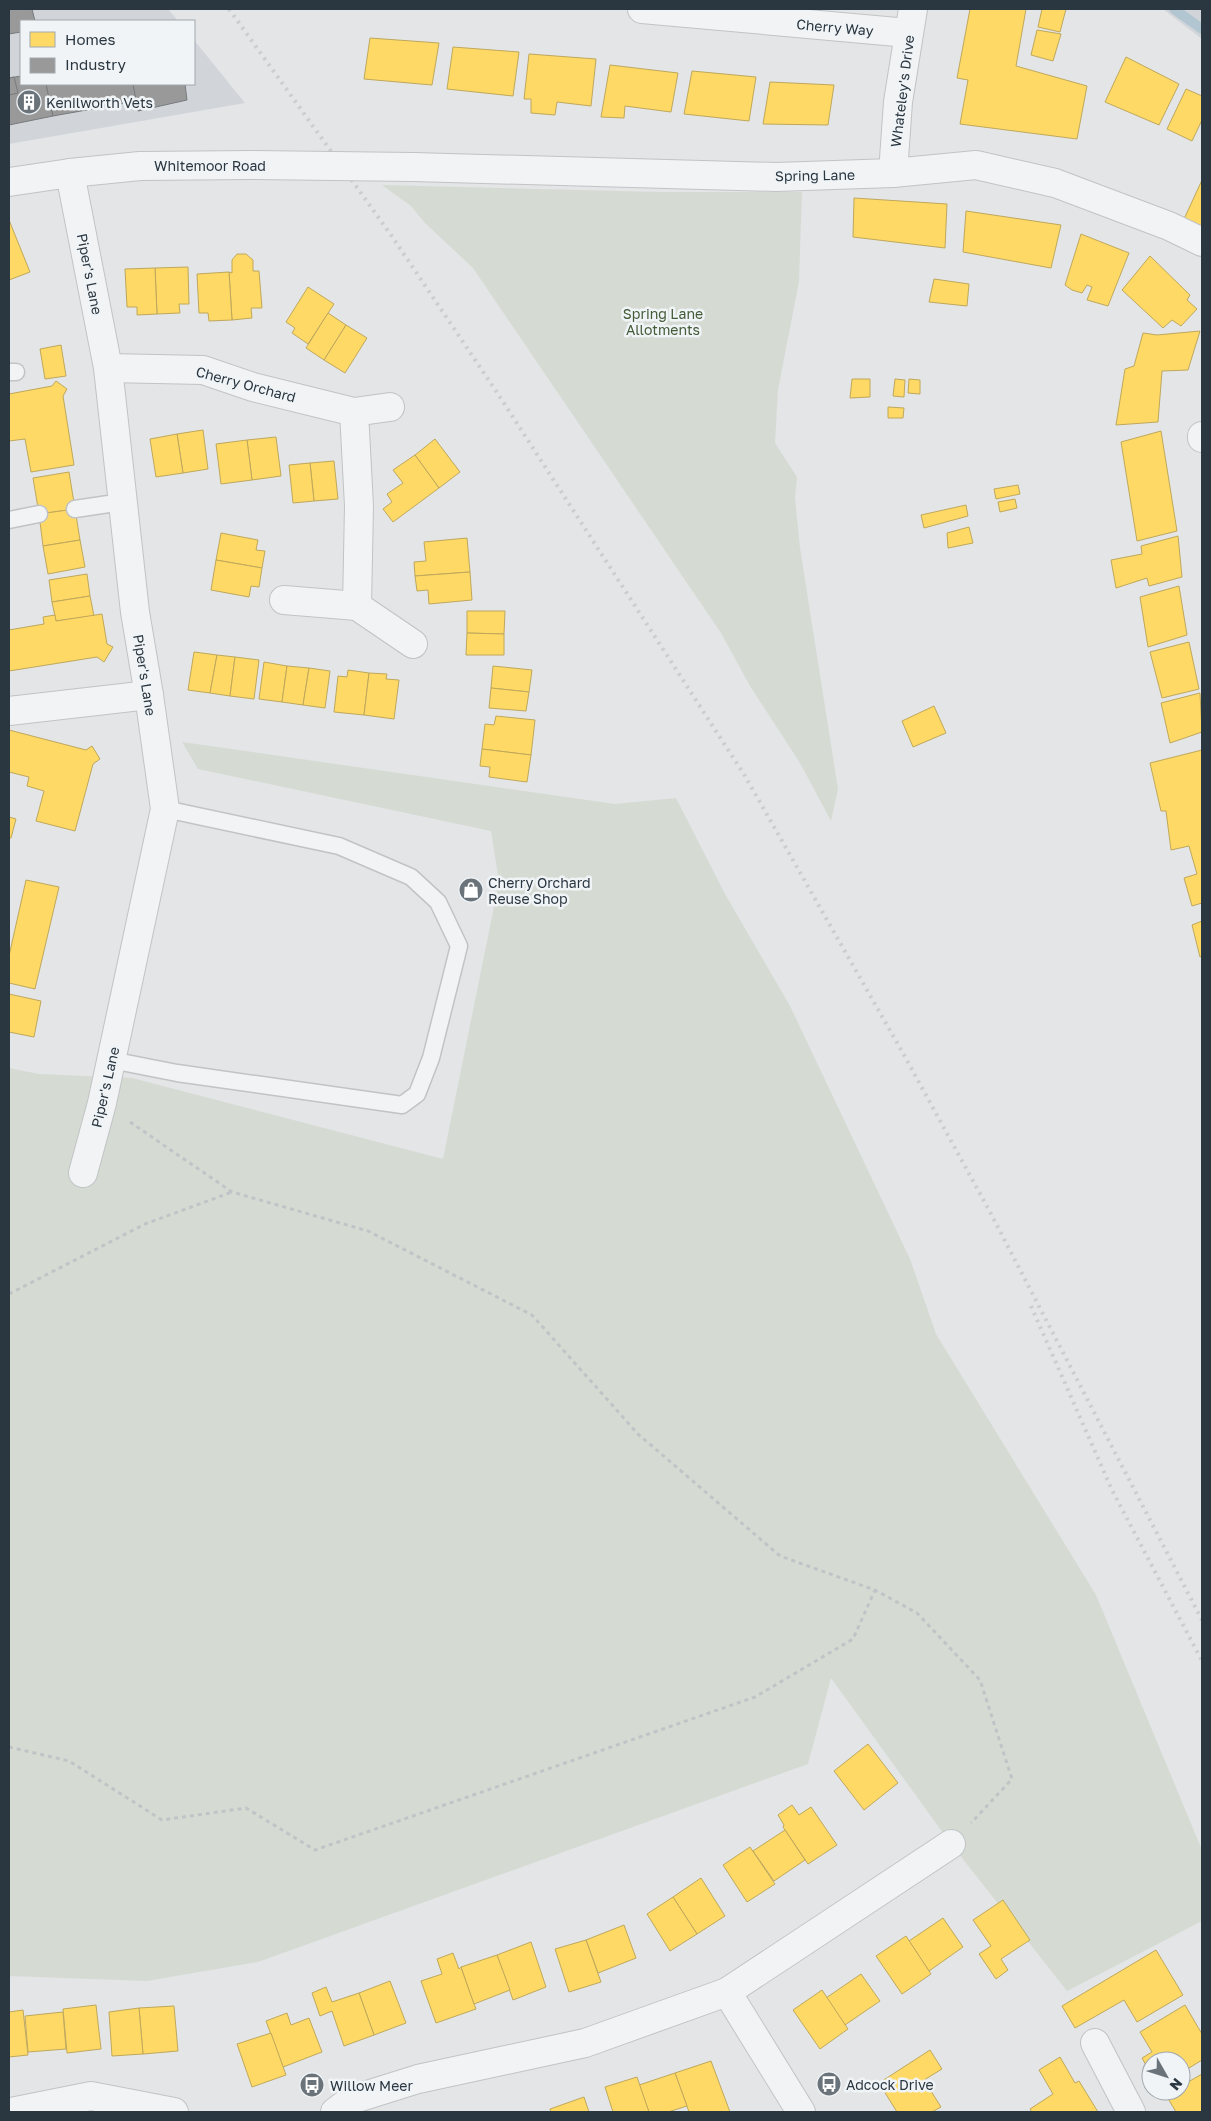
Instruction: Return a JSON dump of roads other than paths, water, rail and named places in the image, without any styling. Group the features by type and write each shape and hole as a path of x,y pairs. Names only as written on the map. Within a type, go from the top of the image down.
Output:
{"street":[{"name":"Cherry Way","path":"642,9 910,21"},
{"name":"Whateley's Drive","path":"893,173 898,102 910,21"},
{"name":"Spring Lane","path":"413,166 776,177 893,173 976,164 1055,183 1169,226 1202,242"},
{"name":"Whitemoor Road","path":"9,182 70,173 140,166 413,166"},
{"name":"Piper's Lane","path":"70,173 108,368 135,612 150,695 165,809 102,1103 83,1173"},
{"name":"Cherry Orchard","path":"108,368 203,370 253,387 354,412 390,407"},
{"path":"354,412 360,506 357,606"},
{"path":"284,600 357,606 413,644"},
{"path":"9,711 150,695"},
{"path":"335,2112 351,2100 418,2079 585,2043 727,1992 951,1844"},
{"path":"727,1992 801,2112"},
{"path":"1095,2044 1131,2112"},
{"path":"11,2112 91,2096 174,2112"}],"lane":[{"path":"75,509 122,502"},
{"path":"9,520 38,514"},
{"path":"111,1060 187,1075 402,1105 418,1094 431,1058 459,946 438,902 411,877 339,846 165,809"}],"waterway":[{"path":"1174,9 1202,29"}],"railway":[{"path":"229,9 391,235 498,394 745,776 904,1055 990,1212 1202,1620"},
{"path":"1031,1306 1112,1490 1202,1661"}],"place":[{"name":"Kenilworth Vets","path":"29,102"},
{"name":"Cherry Orchard Reuse Shop","path":"471,890"},
{"name":"Adcock Drive","path":"829,2084"},
{"name":"Willow Meer","path":"312,2085"}],"park label":[{"name":"Spring Lane Allotments","path":"663,322"}]}
